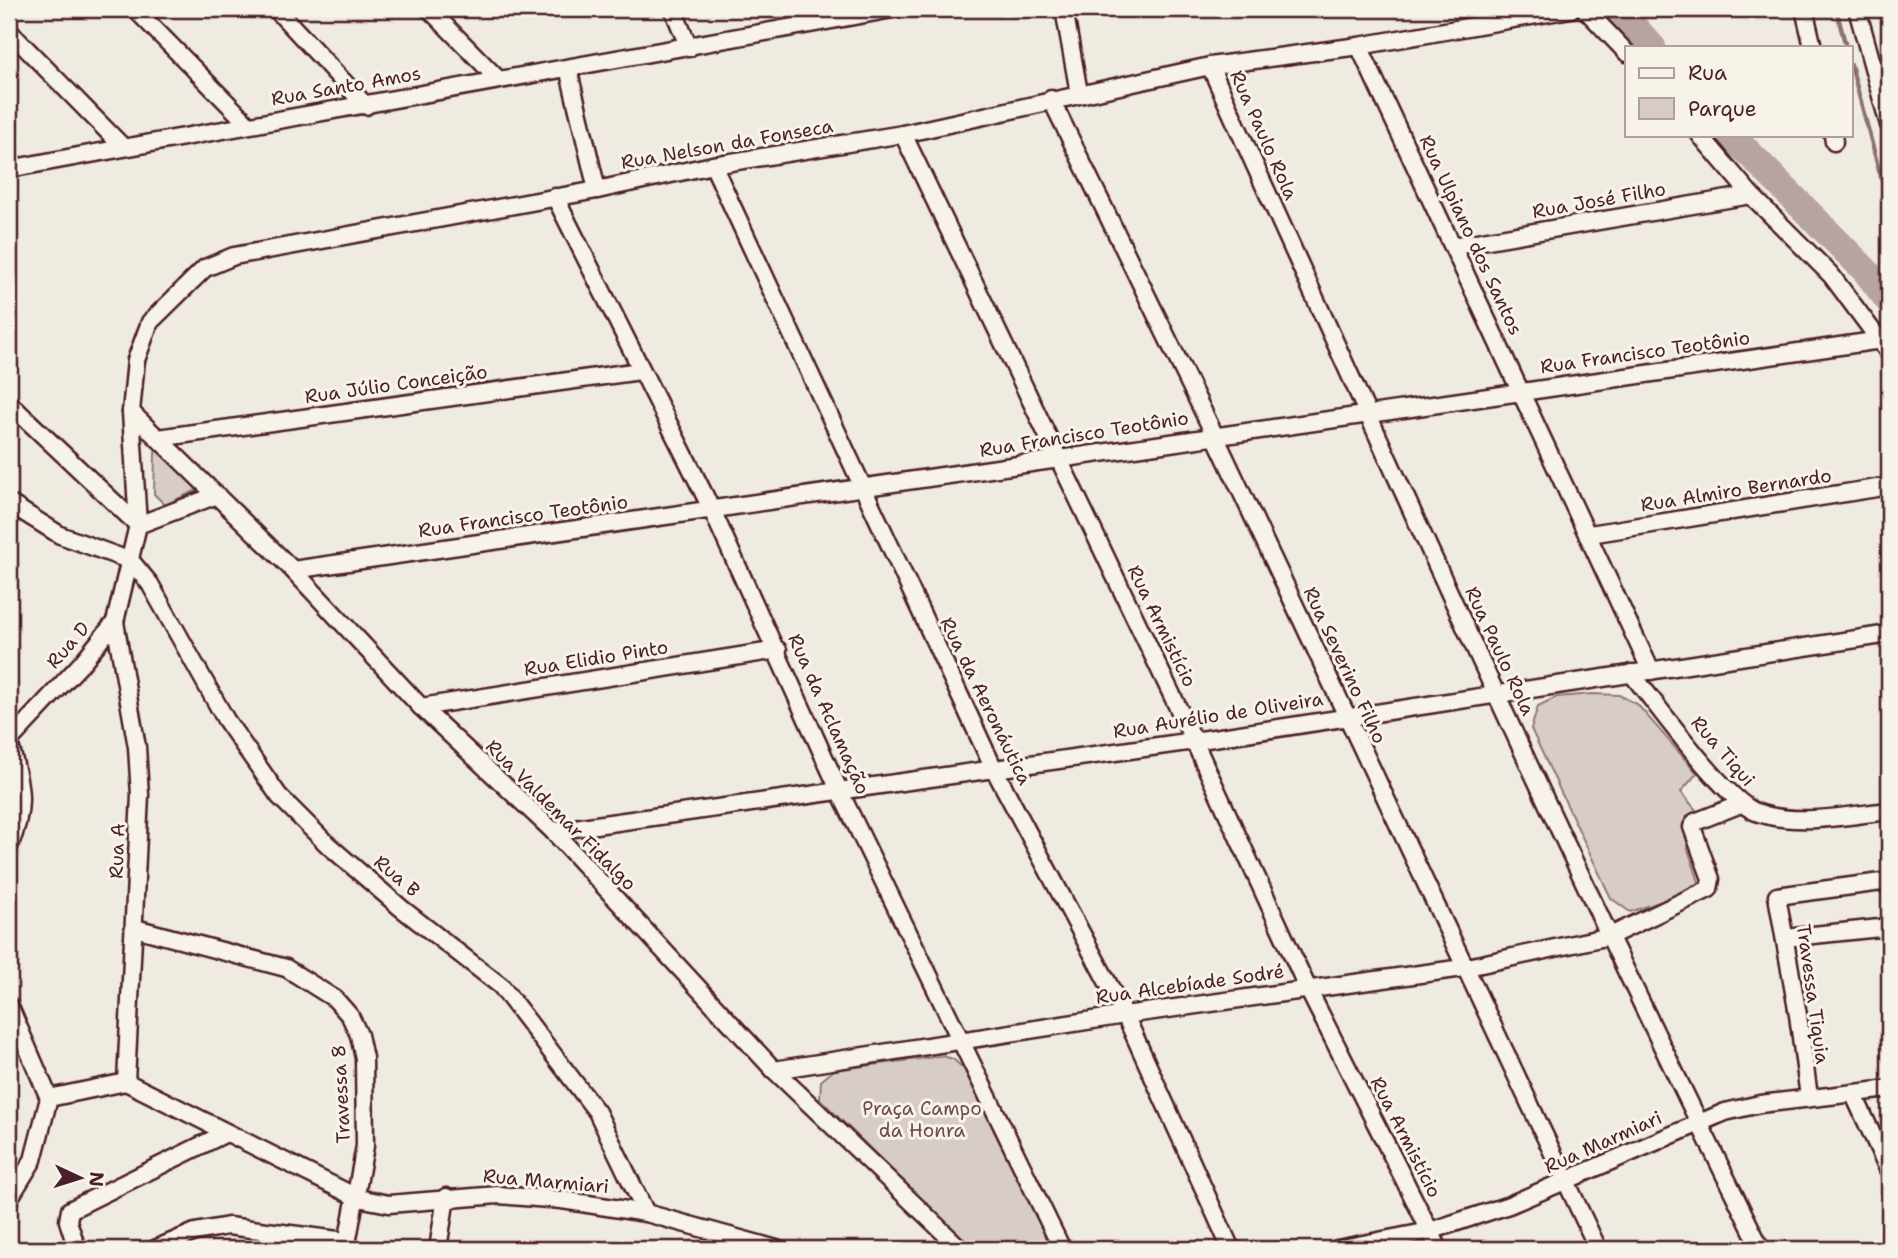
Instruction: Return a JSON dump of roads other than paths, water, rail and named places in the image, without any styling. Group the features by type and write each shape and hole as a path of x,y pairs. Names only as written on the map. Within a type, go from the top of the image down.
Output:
{"street":[{"path":"135,9 248,124"},
{"path":"276,9 366,106"},
{"path":"429,9 497,78"},
{"path":"673,9 689,48"},
{"name":"Rua Santo Amos","path":"9,169 248,124 366,106 497,78 689,48 819,15 893,9"},
{"path":"1064,9 1079,93"},
{"name":"Rua Nelson da Fonseca","path":"131,561 138,525 131,412 136,360 150,322 205,268 234,256 597,190 713,165 903,134 1051,99 1210,66 1359,46 1571,9"},
{"path":"1585,9 1625,51"},
{"path":"1804,9 1813,46"},
{"path":"1857,9 1889,125"},
{"path":"9,32 123,148"},
{"name":"Rua Ulpiano dos Santos","path":"1359,46 1590,534 1651,671"},
{"name":"Rua Paulo Rola","path":"1210,66 1366,413 1610,936 1761,1249"},
{"path":"568,68 597,190"},
{"name":"Rua Severino Filho","path":"1051,99 1215,436 1463,968 1598,1249"},
{"name":"Rua Armistício","path":"903,134 1194,741 1308,989 1438,1249"},
{"path":"1701,136 1752,195 1831,275 1885,346"},
{"name":"Rua da Aeronáutica","path":"713,165 993,767 1125,1015 1231,1249"},
{"name":"Rua José Filho","path":"1453,246 1752,195"},
{"name":"Rua da Aclamação","path":"555,197 712,510 778,650 839,790 1062,1249"},
{"name":"Rua Francisco Teotônio","path":"293,570 1520,391 1885,346"},
{"name":"Rua Júlio Conceição","path":"158,438 640,371"},
{"path":"9,404 138,525 217,495"},
{"name":"Rua Valdemar Fidalgo","path":"131,412 293,570 421,707 553,831 774,1070 961,1249"},
{"name":"Rua Almiro Bernardo","path":"1590,534 1889,486"},
{"path":"9,503 60,535 131,561"},
{"name":"Rua D","path":"9,741 80,665 115,622 131,561"},
{"name":"Rua B","path":"131,561 150,584 226,720 279,796 327,844 401,908 501,986 597,1112 646,1213"},
{"name":"Rua A","path":"115,622 138,771 135,928 126,1082"},
{"name":"Rua Aurélio de Oliveira","path":"553,831 993,767 1194,741 1497,692 1889,634"},
{"name":"Rua Elidio Pinto","path":"421,707 778,650"},
{"name":"Rua Tiqui","path":"1631,673 1741,804 1759,813 1782,817 1889,811"},
{"path":"9,741 21,801 20,820 9,847"},
{"name":"Rua Alcebíade Sodré","path":"774,1070 961,1039 1463,968 1610,936 1709,889 1711,879 1692,827 1695,822 1741,804"},
{"name":"Travessa Tiquia","path":"1809,1097 1777,896 1889,881"},
{"path":"1785,938 1889,927"},
{"name":"Travessa 8","path":"135,928 286,968 335,999 350,1016 359,1035 366,1097 365,1146 358,1199 346,1245"},
{"path":"9,1005 49,1098 33,1160 9,1199"},
{"path":"49,1098 126,1082"},
{"name":"Rua Marmiari","path":"126,1082 358,1199 389,1204 446,1196 511,1196 646,1213 776,1249"},
{"name":"Rua Marmiari","path":"1337,1249 1430,1231 1509,1205 1566,1182 1698,1121 1760,1104 1889,1089"},
{"path":"1853,1093 1889,1171"},
{"path":"76,1249 68,1221 70,1210 224,1133"},
{"path":"438,1249 446,1196"},
{"path":"155,1249 195,1232 228,1226 346,1245"}],"waterway":[{"path":"1617,9 1651,46"},
{"path":"1836,9 1846,46"},
{"path":"1853,73 1889,208"},
{"path":"1732,136 1866,271 1889,301"},
{"path":"1889,211 1884,261 1889,285"}],"park label":[{"name":"Praça Campo da Honra","path":"922,1119"}]}
